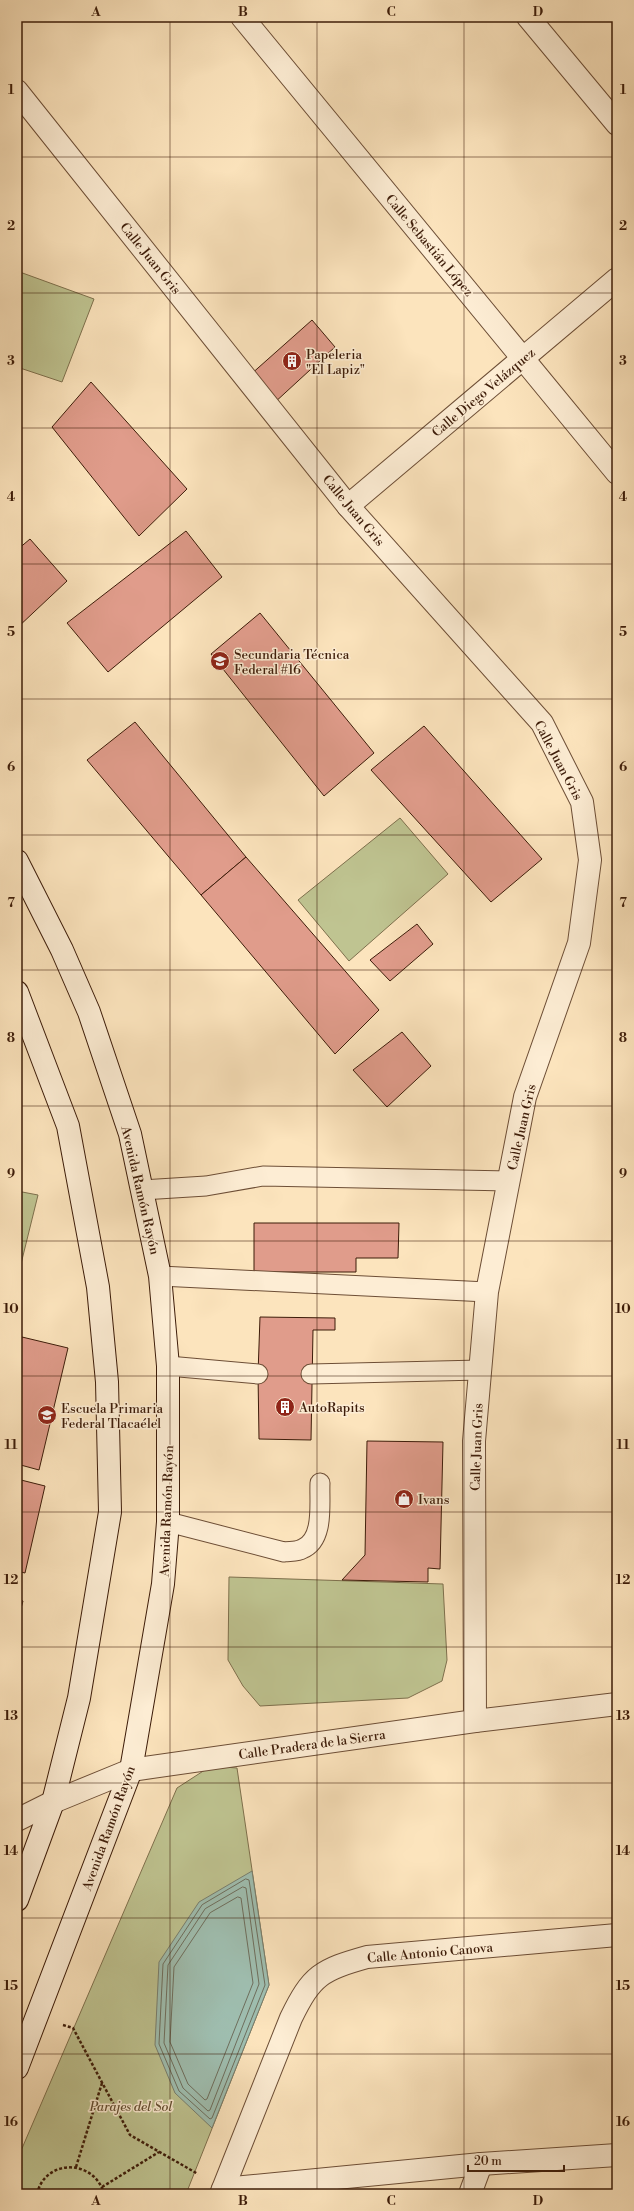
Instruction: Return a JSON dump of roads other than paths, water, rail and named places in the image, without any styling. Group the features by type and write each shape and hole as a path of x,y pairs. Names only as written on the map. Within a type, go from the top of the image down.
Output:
{"street":[{"name":"Calle Sebastián López","path":"242,17 617,473"},
{"path":"528,17 617,124"},
{"name":"Calle Juan Gris","path":"17,91 348,506 542,724 582,802 590,860 579,943 525,1097 487,1292 474,1441 475,1721"},
{"name":"Calle Diego Velázquez","path":"348,506 617,279"},
{"name":"Avenida Ramón Rayón","path":"17,860 62,950 89,1012 130,1134 160,1276 168,1366 168,1522 163,1584 132,1770 17,2068"},
{"path":"17,1900 53,1802 79,1698 110,1512 107,1382 98,1287 68,1126 19,998"},
{"name":"Calle Pradera de la Sierra","path":"17,1820 53,1802 132,1770 475,1721 617,1704"},
{"name":"Calle Antonio Canova","path":"223,2189 291,2018 303,1993 318,1976 340,1965 367,1957 617,1935"},
{"path":"223,2189 481,2164 617,2155"},
{"path":"470,2194 481,2164"}],"lane":[{"path":"142,1190 206,1186 263,1176 509,1181"},
{"path":"160,1276 487,1292"},
{"path":"168,1366 258,1374"},
{"path":"311,1374 480,1370"},
{"path":"168,1522 284,1552 303,1549 313,1540 318,1528 320,1483"}],"water":[{"path":"252,1871 269,1985 212,2128 175,2093 155,2045 159,1962 199,1902"}],"place":[{"name":"Papeleria \"El Lapiz\"","path":"292,361"},
{"name":"Secundaria Técnica Federal #16","path":"220,661"},
{"name":"AutoRapits","path":"285,1407"},
{"name":"Escuela Primaria Federal Tlacaélel","path":"47,1415"},
{"name":"Ivans","path":"404,1499"}],"park label":[{"name":"Parajes del Sol","path":"131,2106"}]}
